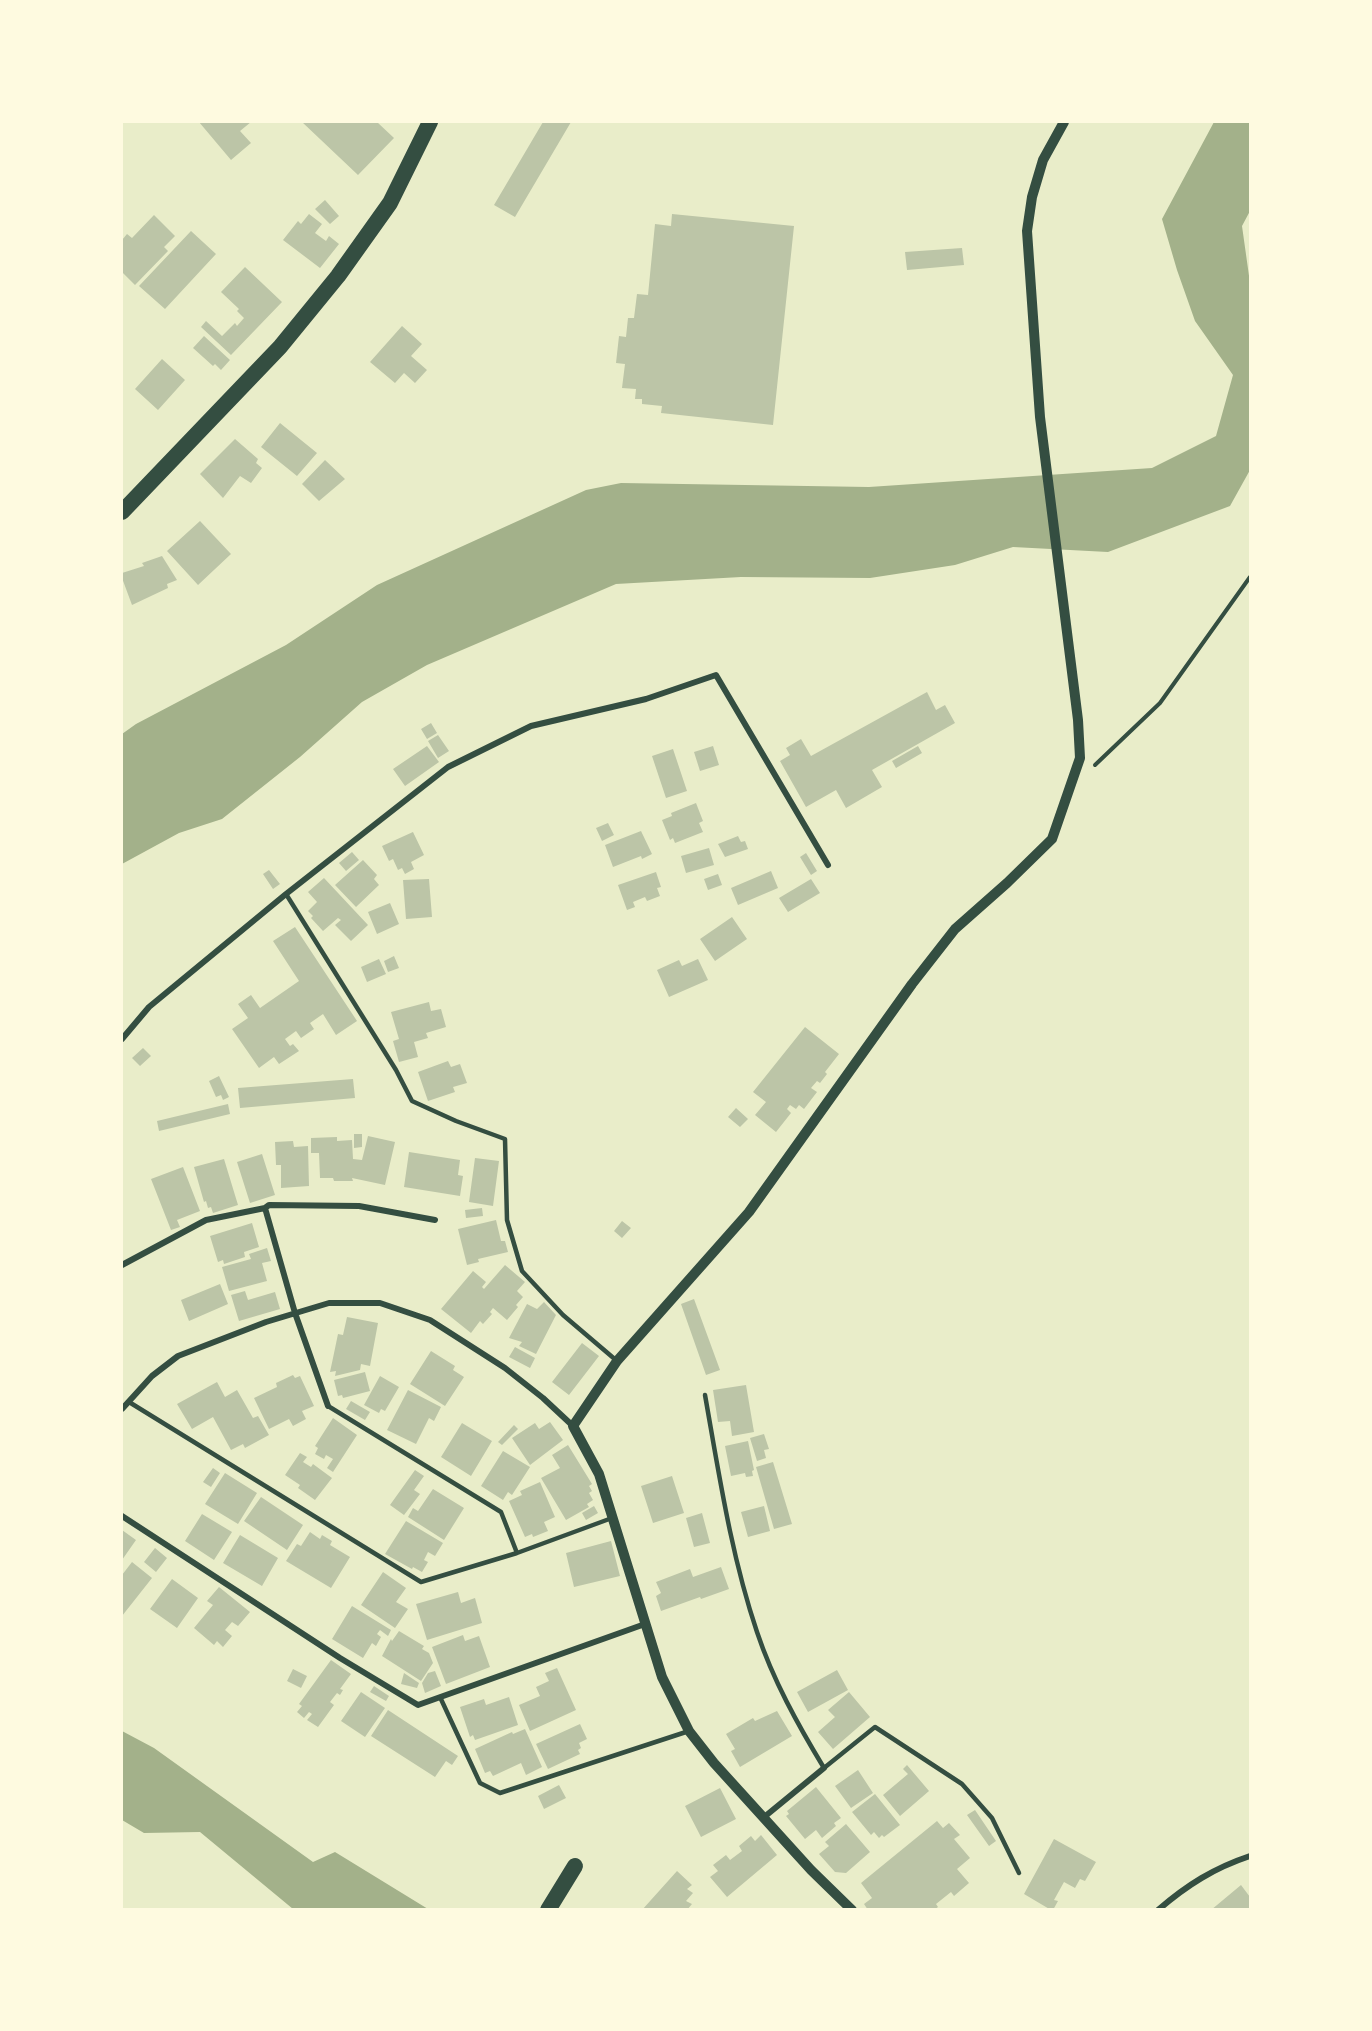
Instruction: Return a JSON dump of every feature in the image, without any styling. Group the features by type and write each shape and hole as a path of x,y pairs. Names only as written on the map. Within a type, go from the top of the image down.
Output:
{"highway":[{"path":"122,512 280,347 339,276 390,203 430,122"},
{"path":"548,1910 575,1866"}],"street":[{"path":"573,1426 617,1361 749,1212 912,984 955,929 1052,839 1080,758 1078,720 1040,417 1027,231 1032,196 1043,160 1064,122"},
{"path":"122,1039 149,1007 286,894 448,767 531,726 646,699 716,675 828,865"},
{"path":"122,1265 206,1220 265,1208 269,1205 359,1206 435,1220"},
{"path":"265,1208 295,1313 328,1406"},
{"path":"122,1409 152,1377 178,1356 266,1322 329,1303 380,1303 430,1320 505,1368 543,1398 573,1426 599,1474 662,1677 689,1731 763,1818 852,1910"},
{"path":"122,1516 340,1658 418,1705 645,1624"},
{"path":"763,1818 824,1768"},
{"path":"1158,1910 1184,1888 1226,1864 1251,1856"}],"lane":[{"path":"286,894 396,1070 412,1101 506,1139 507,1220 522,1270 563,1315 617,1361"},
{"path":"705,1395 731,1538 757,1633 798,1725 824,1768 875,1727 962,1784 992,1818 1019,1873"},
{"path":"129,1402 421,1582 517,1553 612,1518"},
{"path":"328,1406 501,1512 517,1553"},
{"path":"440,1697 480,1783 500,1793 689,1731"}],"path":[{"path":"1094,767 1160,703 1251,577"}],"shaded area":[{"path":"1214,122 1250,122 1250,211 1242,226 1250,283 1250,470 1230,506 1108,552 1013,547 955,565 870,578 741,577 616,584 427,665 362,702 300,757 222,819 179,833 122,864 122,734 136,724 286,645 377,585 586,490 621,483 869,487 1152,468 1216,436 1233,375 1195,321 1162,219"},
{"path":"122,1731 154,1748 313,1862 335,1852 428,1909 293,1909 200,1832 144,1833 122,1820"}],"building":[{"path":"199,122 251,122 240,131 251,143 231,160"},
{"path":"302,122 377,122 394,138 358,175"},
{"path":"543,122 571,122 515,217 494,205"},
{"path":"325,200 339,216 330,224 315,209"},
{"path":"309,214 322,224 315,233 326,241 329,236 339,244 320,268 283,240 298,221 301,224"},
{"path":"672,214 794,226 773,425 661,413 662,406 642,404 642,399 635,399 636,389 622,388 625,364 616,363 619,336 626,337 628,318 634,318 637,294 648,295 655,224 671,226"},
{"path":"154,215 175,236 164,247 168,251 135,285 122,272 122,240 127,234 132,238"},
{"path":"191,231 216,254 165,309 139,286"},
{"path":"962,248 964,265 907,270 905,252"},
{"path":"245,267 282,302 231,355 201,327 206,321 222,336 235,323 237,326 244,318 237,311 239,309 221,292"},
{"path":"402,326 422,344 411,356 427,370 415,383 404,373 395,383 370,362"},
{"path":"204,336 230,360 221,370 193,348"},
{"path":"162,359 185,380 158,410 135,389"},
{"path":"280,423 317,453 297,476 261,447"},
{"path":"235,439 258,459 256,463 262,468 251,483 240,476 223,498 200,474"},
{"path":"325,460 345,479 319,501 302,484"},
{"path":"200,521 231,554 198,585 167,551"},
{"path":"162,556 177,580 167,584 168,588 132,605 122,573 144,566 142,563"},
{"path":"927,692 936,710 945,705 955,723 872,770 882,787 846,808 836,790 806,807 780,761 790,755 786,748 801,739 811,756"},
{"path":"431,723 437,733 427,739 421,729"},
{"path":"438,735 449,751 438,758 428,741"},
{"path":"427,746 439,762 405,786 393,769"},
{"path":"713,746 719,765 700,771 694,752"},
{"path":"918,746 922,753 896,768 892,761"},
{"path":"673,749 687,791 666,798 652,756"},
{"path":"696,803 703,821 699,823 703,832 675,843 673,838 670,840 662,820 672,816 671,813"},
{"path":"608,823 614,835 602,841 596,828"},
{"path":"641,831 652,854 613,867 605,845"},
{"path":"413,832 424,855 411,862 414,869 405,874 402,868 398,870 393,859 389,861 382,846"},
{"path":"738,836 741,842 745,841 748,849 725,857 718,844"},
{"path":"709,848 714,865 686,873 681,856"},
{"path":"352,852 359,860 346,871 339,863"},
{"path":"806,853 817,871 811,875 800,857"},
{"path":"363,860 377,875 374,879 379,885 356,907 335,885"},
{"path":"269,870 280,884 273,889 263,874"},
{"path":"771,871 778,888 738,905 731,888"},
{"path":"656,872 661,887 657,888 660,896 647,901 645,897 633,902 635,907 627,910 618,885"},
{"path":"718,874 722,885 708,890 704,879"},
{"path":"324,878 368,925 351,941 335,925 341,920 338,918 323,931 308,911 317,902 308,892"},
{"path":"429,879 432,917 406,919 403,880"},
{"path":"811,879 820,893 788,912 779,898"},
{"path":"390,903 399,924 377,934 368,912"},
{"path":"732,917 747,939 715,961 700,939"},
{"path":"295,927 357,1021 336,1035 323,1014 310,1023 314,1029 301,1038 296,1031 285,1039 290,1046 293,1044 299,1051 279,1064 274,1057 259,1068 232,1029 248,1018 238,1004 251,995 260,1008 299,981 273,941"},
{"path":"394,956 399,968 388,972 384,961"},
{"path":"379,959 386,974 367,982 361,967"},
{"path":"698,959 708,980 669,997 657,970 679,960 682,966"},
{"path":"429,1002 431,1011 441,1009 446,1027 426,1033 428,1038 414,1042 418,1057 399,1062 393,1041 399,1039 391,1012"},
{"path":"805,1027 839,1054 825,1072 827,1074 820,1083 817,1081 811,1088 817,1092 804,1109 799,1105 796,1109 790,1105 787,1109 791,1113 776,1132 755,1115 766,1102 753,1092"},
{"path":"143,1048 151,1056 140,1066 132,1058"},
{"path":"448,1061 451,1067 460,1064 467,1083 453,1087 455,1092 428,1101 418,1072"},
{"path":"219,1076 229,1097 223,1100 221,1095 216,1097 209,1081"},
{"path":"353,1079 355,1098 240,1108 238,1088"},
{"path":"228,1104 230,1114 159,1131 157,1121"},
{"path":"736,1108 748,1119 740,1127 728,1117"},
{"path":"354,1134 362,1134 362,1147 354,1148"},
{"path":"368,1136 395,1142 385,1185 352,1178 353,1181 320,1178 319,1153 311,1153 311,1138 337,1137 337,1141 352,1140 353,1159 362,1160"},
{"path":"293,1141 294,1147 308,1146 309,1186 281,1188 281,1165 276,1165 275,1142"},
{"path":"409,1152 460,1160 458,1175 463,1176 460,1196 404,1187"},
{"path":"262,1154 275,1195 250,1203 237,1162"},
{"path":"475,1158 499,1161 493,1206 469,1202"},
{"path":"224,1159 238,1205 213,1213 211,1207 208,1208 206,1201 204,1202 194,1167"},
{"path":"183,1167 200,1211 177,1220 180,1227 171,1230 151,1179"},
{"path":"482,1208 483,1216 466,1218 465,1210"},
{"path":"496,1220 501,1241 505,1241 508,1252 478,1259 479,1262 467,1265 458,1229"},
{"path":"622,1221 631,1228 622,1238 614,1231"},
{"path":"252,1223 259,1247 244,1252 245,1257 224,1264 223,1260 218,1262 210,1236"},
{"path":"267,1248 271,1261 262,1263 267,1281 229,1291 222,1267 251,1259 249,1254"},
{"path":"505,1265 525,1282 517,1291 523,1297 507,1320 493,1308 490,1312 492,1314 483,1324 480,1321 471,1333 441,1309 473,1271 486,1282 482,1287 484,1289"},
{"path":"220,1284 228,1304 189,1321 181,1300"},
{"path":"245,1291 248,1300 275,1292 280,1309 239,1321 231,1295"},
{"path":"694,1299 720,1370 706,1375 681,1304"},
{"path":"544,1302 556,1315 536,1354 519,1346 522,1342 509,1338 527,1304 537,1309"},
{"path":"347,1317 378,1323 370,1366 361,1364 360,1370 335,1376 336,1371 330,1372 338,1334 343,1335"},
{"path":"582,1343 599,1356 569,1395 552,1382"},
{"path":"515,1347 535,1358 530,1368 509,1357"},
{"path":"431,1351 455,1366 453,1370 464,1377 445,1406 410,1384"},
{"path":"365,1372 370,1391 343,1398 342,1395 338,1396 334,1380"},
{"path":"293,1375 295,1378 300,1376 314,1406 302,1411 306,1419 293,1426 289,1419 269,1429 254,1398 277,1387 276,1383"},
{"path":"380,1376 399,1387 385,1411 381,1409 379,1413 364,1405"},
{"path":"217,1382 225,1397 237,1390 253,1418 258,1416 269,1435 245,1448 243,1444 231,1450 213,1417 192,1429 177,1404"},
{"path":"746,1385 754,1432 732,1436 730,1421 718,1422 713,1390"},
{"path":"408,1390 441,1407 434,1421 429,1418 416,1444 387,1430"},
{"path":"351,1401 370,1412 365,1420 346,1409"},
{"path":"333,1418 357,1435 333,1472 327,1468 333,1459 326,1455 324,1459 315,1454 318,1448 315,1446"},
{"path":"550,1422 563,1440 530,1465 512,1438 535,1423 539,1429"},
{"path":"462,1423 492,1441 471,1476 441,1457"},
{"path":"514,1425 518,1429 502,1445 498,1442"},
{"path":"764,1434 769,1449 764,1450 766,1458 757,1461 750,1438"},
{"path":"748,1441 754,1470 752,1471 753,1476 746,1477 745,1473 731,1476 725,1446"},
{"path":"568,1445 592,1484 589,1486 592,1491 589,1493 593,1500 587,1504 589,1507 566,1520 541,1478 560,1468 552,1455"},
{"path":"503,1451 530,1467 512,1495 508,1492 503,1500 481,1486"},
{"path":"300,1453 307,1457 303,1462 311,1467 313,1464 332,1478 315,1500 298,1488 300,1485 285,1475"},
{"path":"773,1462 792,1524 774,1529 756,1467"},
{"path":"213,1468 220,1473 211,1487 203,1482"},
{"path":"415,1470 424,1476 414,1490 420,1494 404,1515 390,1505"},
{"path":"225,1473 257,1493 238,1524 205,1504"},
{"path":"672,1476 684,1513 653,1523 641,1486"},
{"path":"540,1482 555,1517 544,1522 548,1531 533,1537 532,1534 525,1537 509,1501 522,1495 520,1491"},
{"path":"433,1489 464,1508 444,1540 408,1517 413,1508 418,1511"},
{"path":"261,1497 303,1525 287,1550 244,1521"},
{"path":"594,1506 598,1513 586,1520 582,1513"},
{"path":"764,1506 770,1531 748,1537 741,1512"},
{"path":"702,1513 710,1543 694,1547 686,1518"},
{"path":"202,1514 232,1532 214,1560 185,1541"},
{"path":"406,1521 443,1543 435,1556 428,1552 424,1560 428,1562 422,1572 385,1554"},
{"path":"122,1530 136,1540 122,1560"},
{"path":"310,1532 320,1539 322,1535 332,1541 330,1545 350,1557 331,1588 286,1561 297,1544 301,1546"},
{"path":"240,1535 278,1558 262,1586 223,1563"},
{"path":"611,1541 620,1576 574,1587 566,1553"},
{"path":"155,1548 167,1558 156,1572 144,1562"},
{"path":"132,1562 152,1578 122,1616 122,1575"},
{"path":"721,1567 729,1589 661,1611 656,1596 661,1593 656,1582 690,1569 693,1577"},
{"path":"383,1572 406,1588 396,1602 408,1609 395,1628 361,1605"},
{"path":"172,1579 198,1598 177,1628 150,1609"},
{"path":"219,1587 250,1612 238,1626 232,1622 225,1630 232,1636 223,1647 217,1641 214,1645 194,1628 213,1605 207,1601"},
{"path":"458,1592 461,1603 475,1598 482,1623 427,1640 416,1604"},
{"path":"352,1606 391,1630 388,1636 380,1630 377,1634 381,1637 376,1646 372,1643 363,1658 332,1639"},
{"path":"399,1631 424,1646 422,1649 429,1653 433,1663 421,1681 382,1656 391,1639 392,1641"},
{"path":"463,1635 465,1641 479,1636 490,1667 446,1684 432,1647"},
{"path":"331,1660 351,1674 340,1689 343,1690 340,1695 337,1693 330,1702 334,1705 318,1727 307,1720 312,1714 309,1712 304,1718 297,1712 302,1706 299,1704"},
{"path":"557,1668 576,1710 530,1731 519,1705 540,1696 536,1687 549,1681 545,1673"},
{"path":"293,1669 307,1676 301,1688 287,1681"},
{"path":"837,1670 848,1690 808,1712 797,1692"},
{"path":"435,1671 441,1686 425,1693 422,1683 428,1673"},
{"path":"404,1673 419,1683 417,1688 401,1684"},
{"path":"374,1686 389,1696 386,1701 370,1692"},
{"path":"361,1692 385,1708 365,1737 341,1721"},
{"path":"849,1692 870,1717 833,1749 818,1732 835,1717 828,1710"},
{"path":"509,1697 518,1725 475,1740 473,1735 470,1737 460,1707 484,1699 486,1705"},
{"path":"388,1710 458,1756 452,1765 446,1761 435,1777 371,1736"},
{"path":"777,1711 792,1736 740,1767 731,1751 735,1749 726,1734 753,1718 755,1721"},
{"path":"580,1724 587,1739 579,1743 580,1754 548,1769 536,1744"},
{"path":"525,1729 542,1767 526,1775 521,1763 493,1776 490,1771 485,1773 475,1749 512,1732 513,1734"},
{"path":"907,1765 929,1791 900,1816 883,1795 908,1774 903,1769"},
{"path":"858,1770 873,1793 851,1808 835,1786"},
{"path":"559,1785 566,1798 544,1809 538,1796"},
{"path":"816,1787 841,1818 834,1823 836,1826 822,1838 816,1830 805,1839 786,1816 789,1814 787,1811"},
{"path":"720,1788 736,1819 701,1837 685,1806"},
{"path":"875,1794 900,1825 879,1838 874,1832 871,1835 852,1812"},
{"path":"975,1810 996,1841 989,1846 967,1815"},
{"path":"937,1821 943,1828 949,1823 960,1835 954,1839 970,1858 957,1869 969,1883 954,1896 951,1892 936,1904 938,1907 934,1910 868,1910 864,1904 872,1898 861,1883"},
{"path":"846,1824 870,1852 846,1873 835,1872 819,1854 829,1846 825,1842"},
{"path":"761,1835 777,1855 727,1897 710,1877 718,1871 713,1865 726,1855 730,1860 742,1851 739,1846 751,1836 755,1841"},
{"path":"1054,1839 1096,1862 1085,1881 1080,1879 1075,1888 1064,1882 1054,1900 1058,1901 1051,1910 1024,1894"},
{"path":"677,1871 692,1885 687,1889 693,1893 686,1901 692,1904 687,1910 642,1910"},
{"path":"1241,1885 1250,1897 1250,1910 1211,1910"}]}
